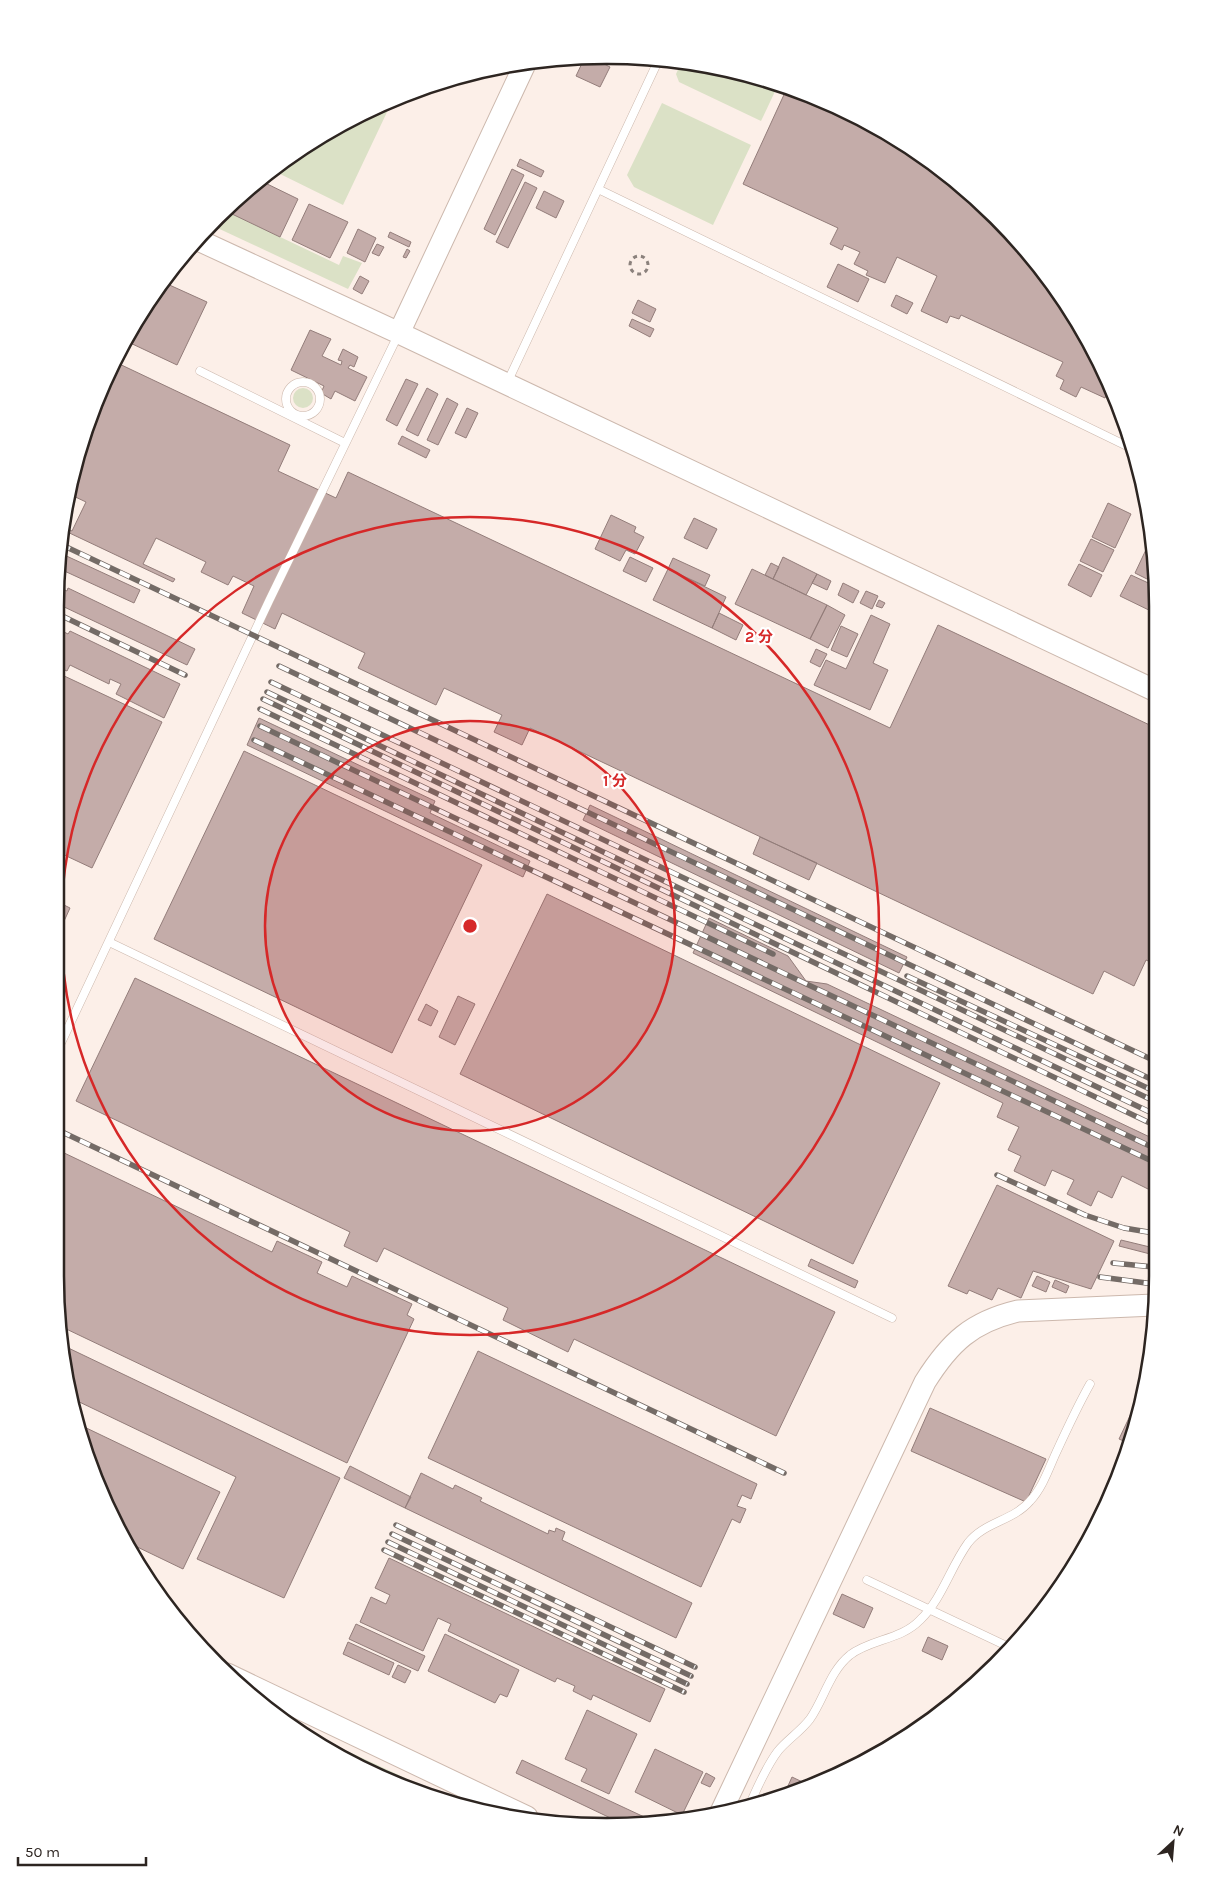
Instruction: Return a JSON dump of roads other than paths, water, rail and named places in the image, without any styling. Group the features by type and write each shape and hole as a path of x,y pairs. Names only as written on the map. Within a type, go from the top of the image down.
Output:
{"street":[{"path":"399,333 522,70"},
{"path":"204,243 1149,688"},
{"path":"724,1805 925,1382 942,1355 968,1332 1000,1315 1018,1311 1148,1305"},
{"path":"250,1685 512,1810"}],"lane":[{"path":"506,384 656,66"},
{"path":"598,189 1124,444"},
{"path":"64,1037 269,601 399,333"},
{"path":"200,371 294,416 345,443"},
{"path":"301,381 311,383 319,391 319,406 312,414 294,416 285,401 288,390 301,381"},
{"path":"109,942 892,1318"},
{"path":"753,1798 769,1764 780,1749 810,1719 832,1677 849,1656 869,1644 893,1638 918,1622 931,1610 967,1544 976,1534 1029,1503 1043,1482 1077,1406 1090,1384"},
{"path":"867,1580 1004,1644"}],"railway":[{"path":"67,547 1149,1058"},
{"path":"64,617 185,675"},
{"path":"279,666 1149,1078"},
{"path":"271,682 1149,1099"},
{"path":"267,692 1149,1112"},
{"path":"263,699 1149,1123"},
{"path":"260,709 773,954"},
{"path":"260,726 1149,1146"},
{"path":"254,740 1149,1160"},
{"path":"907,976 1149,1089"},
{"path":"64,1133 784,1473"},
{"path":"997,1175 1085,1215 1124,1228 1149,1232"},
{"path":"1113,1263 1149,1267"},
{"path":"1100,1277 1149,1283"},
{"path":"396,1525 695,1667"},
{"path":"392,1534 691,1676"},
{"path":"388,1542 687,1684"},
{"path":"384,1550 684,1692"}]}
